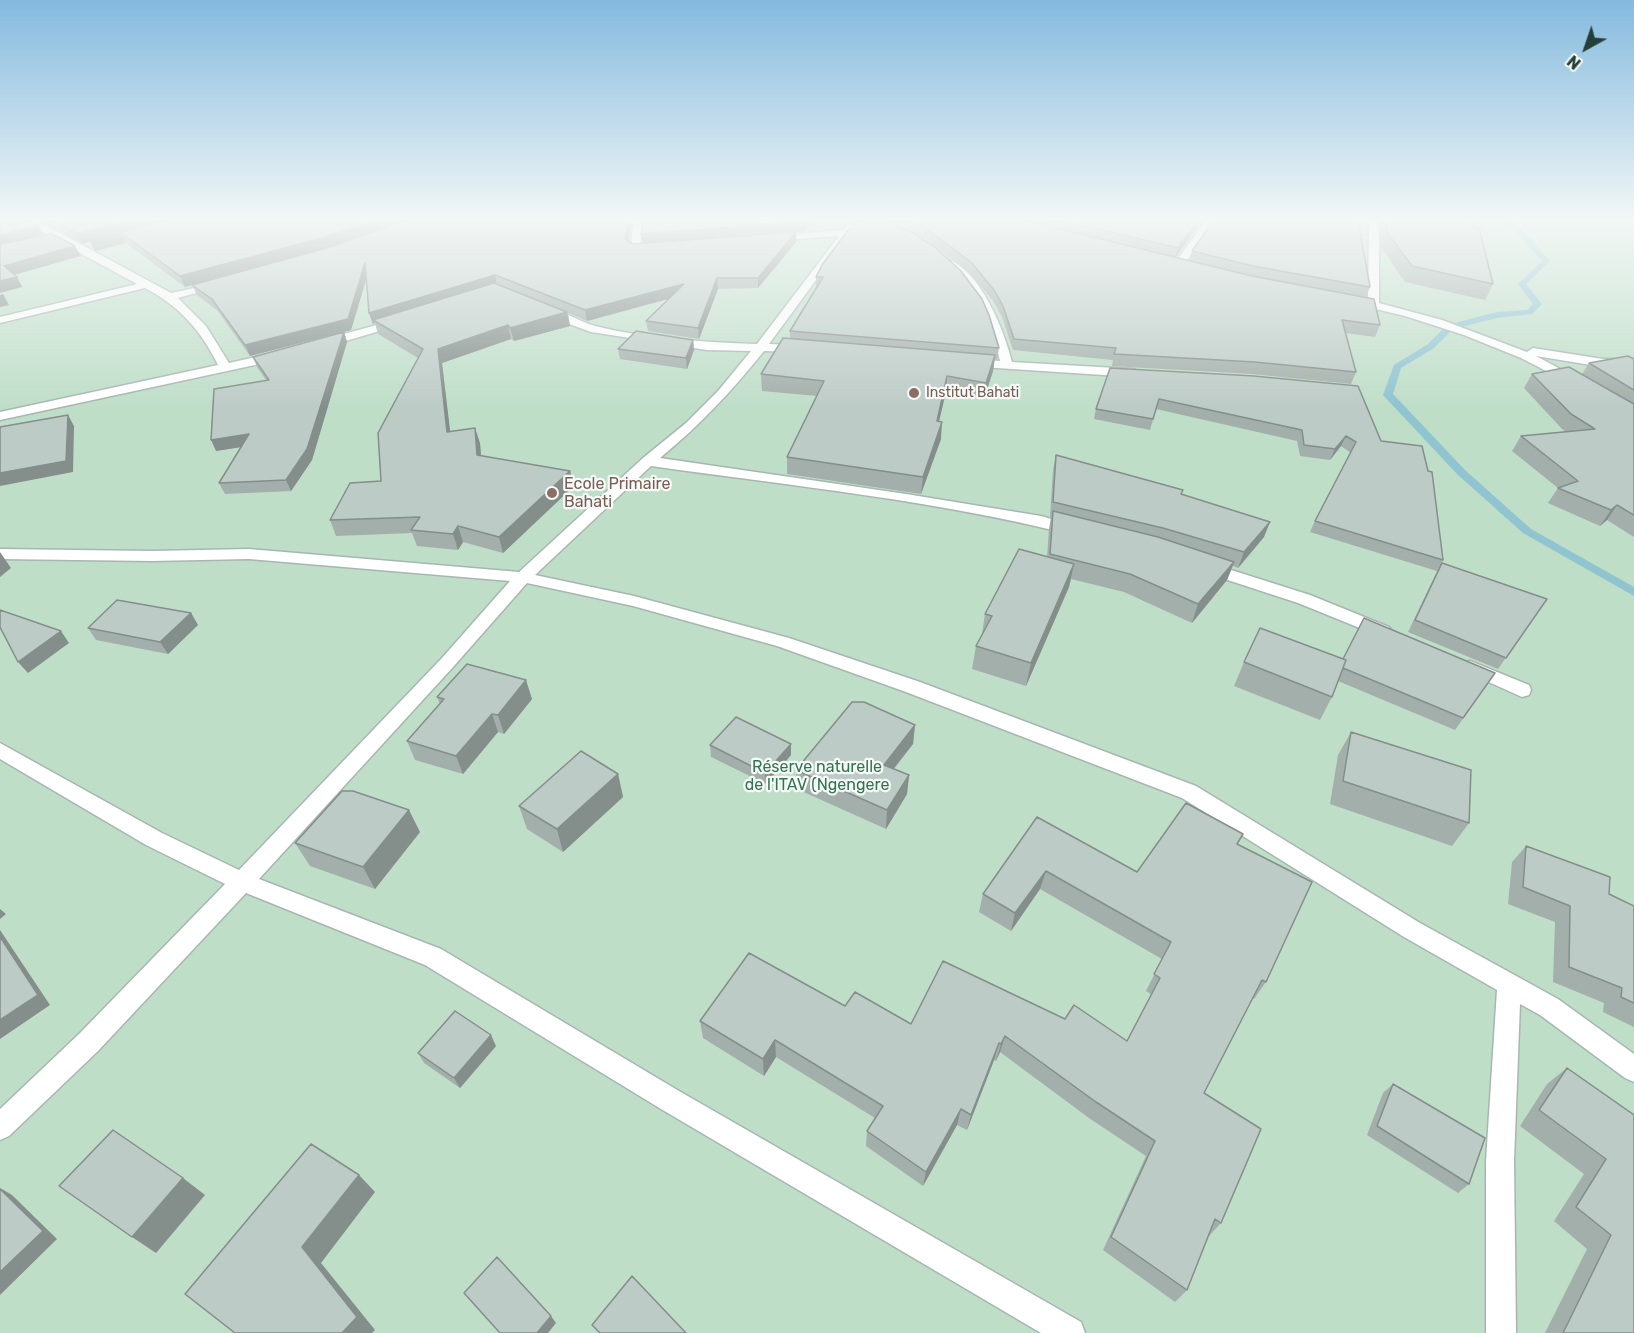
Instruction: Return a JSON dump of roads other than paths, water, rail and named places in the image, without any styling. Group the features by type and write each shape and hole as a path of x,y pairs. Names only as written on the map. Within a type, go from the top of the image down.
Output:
{"street":[{"path":"141,282 186,308 213,341 225,367"},
{"path":"170,297 225,282"},
{"path":"0,1127 89,1042 242,882 448,662 523,577 648,461 691,426 723,393 811,282"},
{"path":"969,282 983,300 1001,335 1007,366"},
{"path":"1373,282 1373,305"},
{"path":"0,320 145,285"},
{"path":"1339,298 1373,305 1472,335 1551,367 1588,390"},
{"path":"530,305 601,331 707,346 759,346 812,350"},
{"path":"0,416 300,350 411,318"},
{"path":"1493,343 1603,363 1634,363"},
{"path":"961,362 1147,374"},
{"path":"648,461 906,498 1041,521 1085,533"},
{"path":"0,554 152,556 249,554 523,577 634,601 783,642 913,687 1189,792 1412,930 1549,1007 1634,1069"},
{"path":"1194,563 1304,599 1399,637"},
{"path":"1451,658 1522,690"},
{"path":"0,750 153,839 242,882 434,957 670,1100 1070,1333"},
{"path":"1500,1333 1500,1161 1509,985"}],"waterway":[{"path":"1524,282 1522,284 1538,304 1529,312 1497,315 1450,327 1431,346 1397,367 1388,395 1461,472 1527,531 1634,592"}],"place":[{"name":"Institut Bahati","path":"914,393"},
{"name":"Ecole Primaire Bahati","path":"552,493"}],"park label":[{"name":"Réserve naturelle de l'ITAV (Ngengere","path":"817,776"}]}
